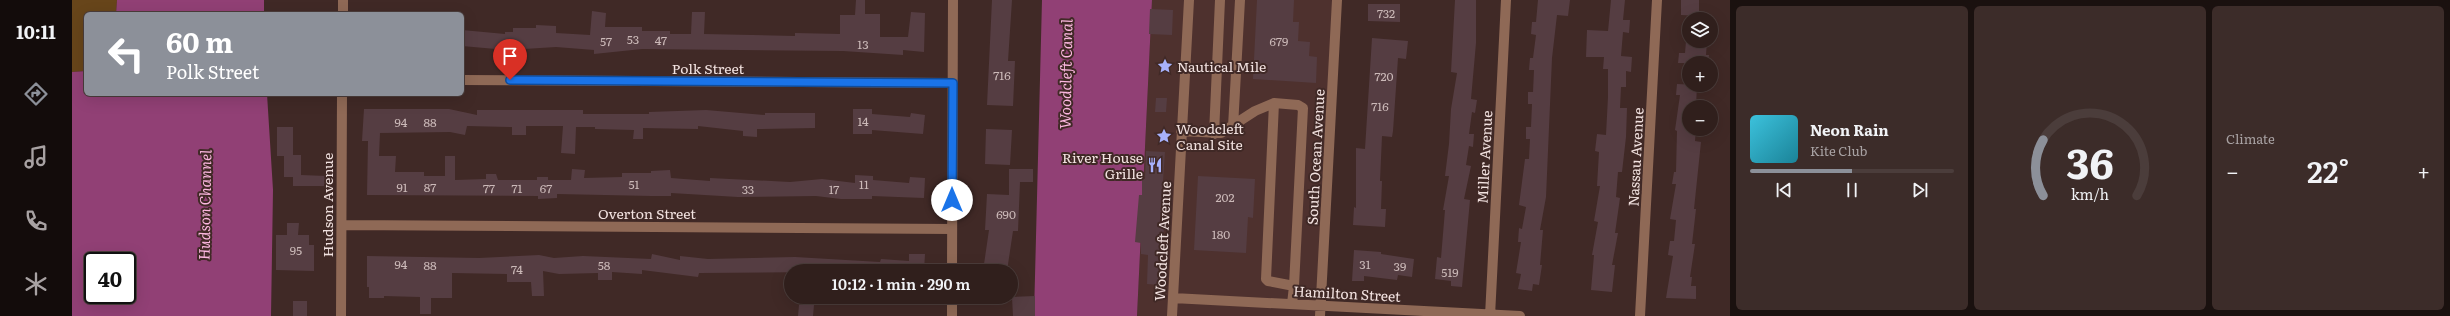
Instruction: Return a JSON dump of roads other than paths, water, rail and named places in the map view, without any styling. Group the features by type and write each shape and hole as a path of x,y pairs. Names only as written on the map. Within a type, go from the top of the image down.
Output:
{"street":[{"path":"343,0 343,12"},
{"path":"952,264 953,0"},
{"name":"Woodcleft Avenue","path":"1172,316 1188,0"},
{"path":"1214,134 1220,0"},
{"path":"1233,127 1240,0"},
{"name":"South Ocean Avenue","path":"1321,311 1337,0"},
{"name":"Miller Avenue","path":"1490,315 1506,0"},
{"name":"Nassau Avenue","path":"1640,316 1657,0"},
{"name":"Polk Street","path":"464,80 953,83"},
{"name":"Hudson Avenue","path":"341,316 342,96"},
{"path":"1182,132 1214,134 1233,127 1255,111 1274,103 1298,104 1303,108 1292,304"},
{"path":"1274,103 1266,279 1268,281 1294,286"},
{"name":"Overton Street","path":"342,225 952,229"},
{"name":"Hamilton Street","path":"1173,298 1292,304 1321,311 1520,316"},
{"path":"952,304 952,316"}],"water":[{"path":"117,0 264,0 264,12 116,12"},
{"name":"Woodcleft Canal","path":"1042,0 1152,0 1137,316 1034,316"},
{"name":"Hudson Channel","path":"84,71 84,96 267,96 273,190 271,316 72,316 72,72"}],"place":[{"name":"Nautical Mile","path":"1165,66"},
{"name":"Woodcleft Canal Site","path":"1164,136"},
{"name":"River House Grille","path":"1155,165"}]}
